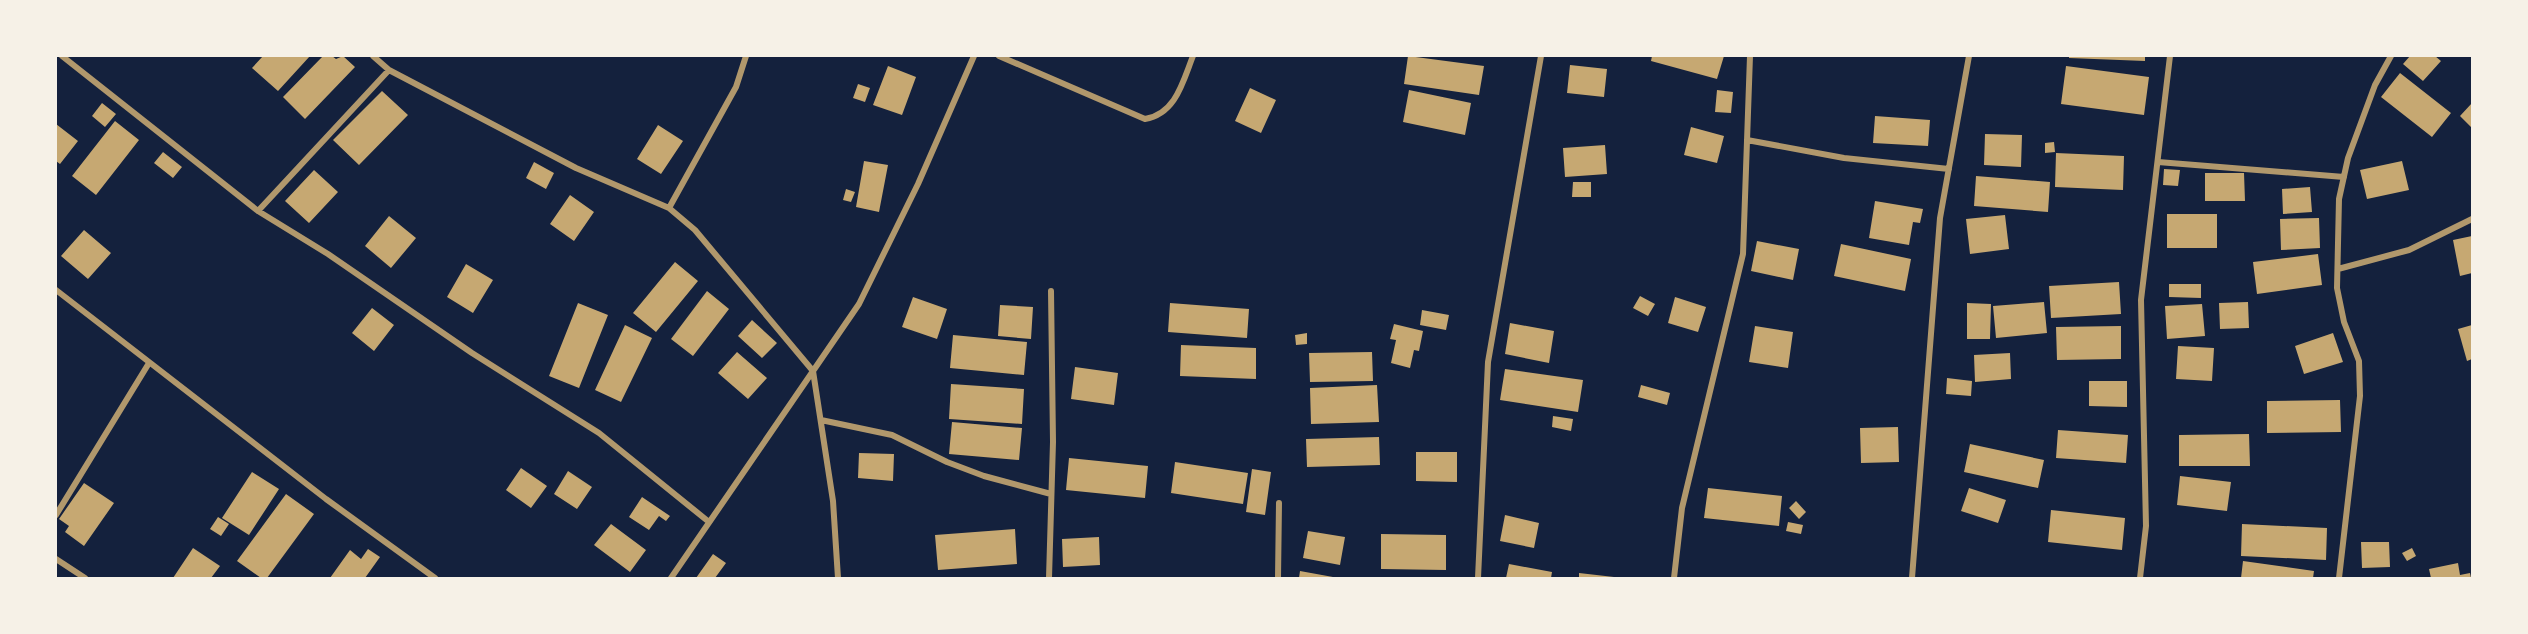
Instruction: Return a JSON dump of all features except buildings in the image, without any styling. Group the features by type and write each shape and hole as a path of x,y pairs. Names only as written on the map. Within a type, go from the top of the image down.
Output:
{"street":[{"path":"62,56 258,211 328,254 472,353 599,433 709,522"},
{"path":"373,56 389,70 576,168 669,208 695,230 813,371 833,501 838,579"},
{"path":"669,208 736,87 746,56"},
{"path":"670,579 859,304 918,184 974,56"},
{"path":"999,56 1145,119 1157,117 1177,96 1193,56"},
{"path":"1478,579 1488,363 1541,56"},
{"path":"1674,579 1682,508 1743,254 1750,56"},
{"path":"1912,579 1940,218 1969,56"},
{"path":"2140,579 2146,526 2141,300 2170,56"},
{"path":"2339,579 2360,396 2360,361 2343,322 2337,288 2339,199 2344,177 2375,84 2391,56"},
{"path":"258,211 389,70"},
{"path":"1747,140 1844,158 1949,169"},
{"path":"2158,162 2344,177"},
{"path":"2338,269 2409,250 2472,219"},
{"path":"56,290 326,499 435,579"},
{"path":"1049,579 1051,291"},
{"path":"56,515 149,363"},
{"path":"821,420 892,435 965,469 1051,494"},
{"path":"1278,579 1279,503"},
{"path":"56,559 85,579"}]}
